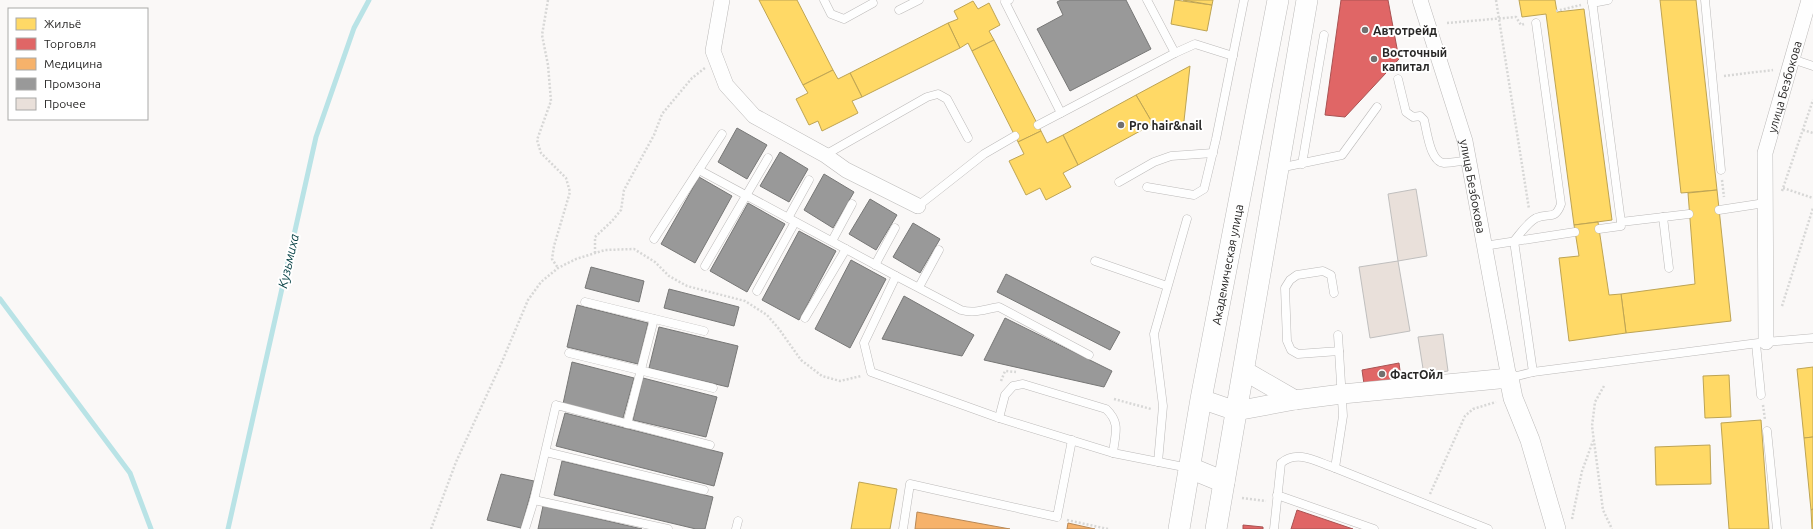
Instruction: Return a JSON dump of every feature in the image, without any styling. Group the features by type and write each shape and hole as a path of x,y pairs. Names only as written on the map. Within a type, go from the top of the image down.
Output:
{"main road":[{"name":"Академическая улица","path":"1179,529 1201,399 1278,0"},
{"path":"1216,529 1307,0"},
{"path":"1190,468 1224,482"}],"street":[{"path":"722,0 713,51 726,85 754,116 825,155 846,170 918,206"},
{"name":"улица Безбокова","path":"1420,0 1465,141 1513,398 1564,526"},
{"name":"улица Безбокова","path":"1761,343 1765,153 1808,0"},
{"path":"1243,370 1295,400"},
{"path":"1201,399 1236,411 1295,400 1342,394 1509,378"}],"lane":[{"path":"824,0 831,14 844,19 873,3"},
{"path":"899,10 919,0"},
{"path":"1148,0 1175,53"},
{"path":"1147,188 1194,195 1204,189 1234,56 1244,0"},
{"path":"1599,229 1621,226 1592,1 1608,0"},
{"path":"1705,0 1721,170"},
{"path":"1006,1 1061,114"},
{"path":"1533,372 1514,241 1526,226 1537,218 1554,215 1559,210 1561,204 1536,23"},
{"path":"1302,164 1324,35"},
{"path":"1038,125 1195,44 1234,56"},
{"path":"1790,64 1813,66"},
{"path":"1398,79 1406,112 1413,117 1420,116 1424,120 1432,154 1437,161 1443,163 1469,160"},
{"path":"825,155 927,97 938,94 947,99 968,138"},
{"path":"1277,169 1342,155 1377,107"},
{"path":"654,239 722,134"},
{"path":"918,206 984,154 1015,136"},
{"path":"1119,182 1154,162 1171,156 1213,153"},
{"path":"705,266 768,158"},
{"path":"699,170 961,310 979,312 999,307 1089,355"},
{"path":"757,291 792,220 809,180"},
{"path":"1722,209 1765,203"},
{"path":"832,241 852,204"},
{"path":"1621,222 1690,214"},
{"path":"1663,217 1669,268"},
{"path":"1158,462 1163,406 1154,334 1187,219"},
{"path":"876,265 895,228"},
{"path":"1484,246 1575,232"},
{"path":"805,318 846,249"},
{"path":"919,287 939,250"},
{"path":"1095,261 1167,286"},
{"path":"1334,293 1331,275 1323,271 1297,275 1290,280 1285,288 1287,341 1291,350 1298,354 1339,351"},
{"path":"896,276 864,342 871,372 999,418 1113,453 1190,468"},
{"path":"585,302 704,331"},
{"path":"626,424 654,319"},
{"path":"1335,468 1343,416 1338,335"},
{"path":"1509,378 1533,372 1761,343 1813,338"},
{"path":"1761,343 1761,395"},
{"path":"569,353 713,388"},
{"path":"999,418 1005,395 1013,386 1023,384 1106,409 1114,416 1117,425 1113,453"},
{"path":"525,529 534,500 556,406 710,445"},
{"path":"1767,431 1777,529"},
{"path":"903,529 910,484 1057,517 1072,440"},
{"path":"546,452 704,490"},
{"path":"1274,529 1281,462 1288,457 1305,456 1488,529"},
{"path":"1276,499 1374,529"},
{"path":"534,500 668,529"}],"path":[{"path":"548,0 542,35 548,65 551,101 537,140 541,153 566,178 570,192 554,246 552,259 558,268"},
{"path":"1496,0 1532,222"},
{"path":"1556,11 1592,1"},
{"path":"1447,23 1499,20 1516,17"},
{"path":"595,253 595,237 621,210 624,190 654,135 662,114 692,78 716,60"},
{"path":"1712,77 1790,64"},
{"path":"1781,194 1813,100"},
{"path":"1803,130 1813,133"},
{"path":"1721,170 1722,209"},
{"path":"1783,188 1813,198"},
{"path":"1781,311 1813,208"},
{"path":"431,529 456,462 501,364 528,300 541,282 558,268 576,259 605,250 634,249 655,262 670,276 687,286 745,301 767,315 801,360 822,376 840,381 855,379 871,372"},
{"path":"1604,386 1595,402 1592,426 1604,510 1612,529"},
{"path":"1761,395 1767,431"},
{"path":"1425,504 1465,416 1474,409 1499,401"},
{"path":"1564,526 1593,439"},
{"path":"1242,498 1276,499"},
{"path":"1072,521 1108,529"}],"building: Жильё":[{"path":"759,0 797,0 833,70 803,85"},
{"path":"1175,0 1212,5 1207,31 1171,24"},
{"path":"1183,0 1213,0 1212,5"},
{"path":"1519,0 1555,0 1557,12 1584,9 1612,220 1574,225 1546,14 1522,17"},
{"path":"1660,0 1696,0 1717,190 1681,193"},
{"path":"973,1 978,9 989,3 1000,25 989,31 994,40 972,51 968,43 960,48 948,23 958,19 954,11"},
{"path":"948,23 960,48 862,97 850,73"},
{"path":"994,40 1041,131 1018,142 972,51"},
{"path":"1190,66 1183,130 1153,124 1136,95"},
{"path":"833,70 838,79 850,73 862,97 852,101 858,113 822,131 818,121 809,125 796,99 808,93 803,85"},
{"path":"1136,95 1153,124 1078,165 1063,135"},
{"path":"1041,131 1047,143 1063,135 1078,165 1063,173 1071,187 1046,200 1040,188 1026,195 1009,161 1024,154 1018,142"},
{"path":"1717,190 1731,321 1626,333 1621,294 1695,284 1688,193"},
{"path":"1598,222 1609,295 1621,294 1626,333 1569,341 1559,258 1579,256 1574,225"},
{"path":"1813,367 1813,437 1804,438 1797,369"},
{"path":"1729,375 1731,417 1705,418 1703,376"},
{"path":"1761,420 1769,529 1729,529 1721,423"},
{"path":"1813,437 1813,509 1811,510 1804,438"},
{"path":"1710,445 1711,484 1656,485 1655,447"},
{"path":"859,482 897,489 890,529 851,529"},
{"path":"1813,509 1813,529 1812,529 1811,510"}],"building: Торговля":[{"name":"Автотрейд","path":"1341,0 1388,0 1399,59 1345,117 1325,115"},
{"name":"ФастОйл","path":"1399,363 1401,378 1364,384 1362,370"},
{"path":"1297,510 1353,529 1291,529"},
{"path":"1243,525 1263,527 1263,529 1243,529"}],"building: Медицина":[{"path":"917,512 1010,529 915,529"},
{"path":"1068,523 1095,529 1067,529"}],"building: Промзона":[{"path":"1061,0 1126,0 1151,49 1070,91 1037,29 1063,15 1057,2"},
{"path":"737,128 767,145 747,179 718,162"},
{"path":"780,152 808,169 789,202 760,186"},
{"path":"824,174 854,192 833,228 804,210"},
{"path":"699,177 732,196 695,263 661,244"},
{"path":"870,199 897,215 876,250 849,234"},
{"path":"748,203 785,224 747,292 710,271"},
{"path":"913,223 940,239 920,273 893,257"},
{"path":"799,231 836,251 799,320 762,300"},
{"path":"851,260 886,279 850,348 815,329"},
{"path":"591,267 644,281 639,302 585,288"},
{"path":"1006,274 1120,332 1110,350 997,292"},
{"path":"669,289 739,307 734,326 664,308"},
{"path":"904,296 974,335 962,356 882,339"},
{"path":"577,305 648,323 638,364 567,347"},
{"path":"1005,318 1112,371 1104,387 984,360"},
{"path":"659,327 738,346 728,387 649,368"},
{"path":"572,362 634,378 623,418 563,404"},
{"path":"643,378 717,397 706,437 633,420"},
{"path":"565,413 723,453 714,486 556,446"},
{"path":"562,461 713,497 705,529 696,529 554,495"},
{"path":"501,474 534,481 521,528 487,520"},
{"path":"543,506 642,529 538,529"}],"building: Прочее":[{"path":"1416,189 1427,256 1398,261 1388,194"},
{"path":"1398,261 1410,331 1370,338 1359,267"},
{"path":"1443,334 1448,371 1424,375 1418,337"}],"waterway":[{"name":"Кузьмиха","path":"228,529 316,137 354,28 369,0"},
{"name":"Кузьмиха","path":"0,299 130,473 151,529"}],"place":[{"name":"Автотрейд","path":"1365,30"},
{"name":"Восточный капитал","path":"1374,59"},
{"name":"Pro hair&nail","path":"1121,125"},
{"name":"ФастОйл","path":"1382,374"}]}
